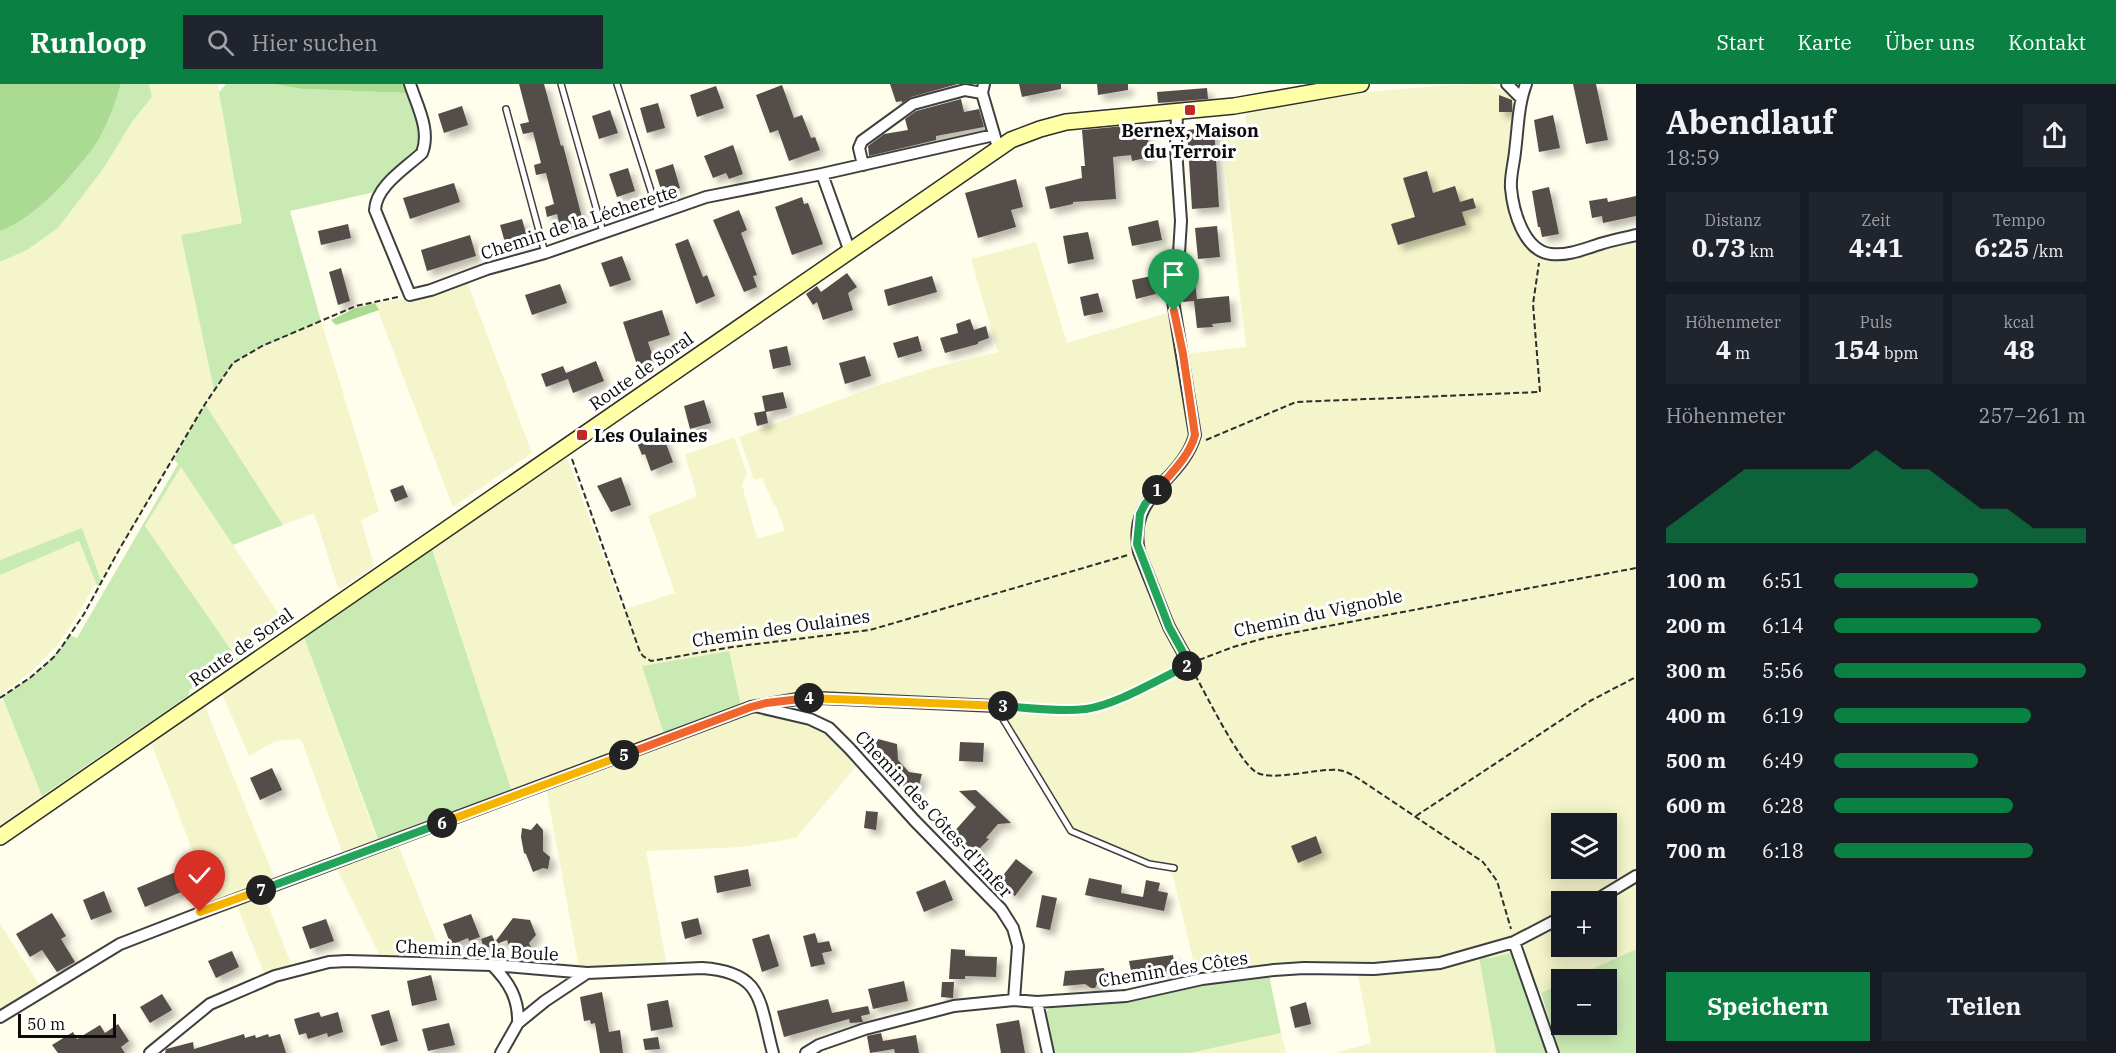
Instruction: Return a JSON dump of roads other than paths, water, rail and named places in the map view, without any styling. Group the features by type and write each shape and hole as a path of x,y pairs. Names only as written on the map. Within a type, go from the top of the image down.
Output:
{"street":[{"name":"Chemin de la Lécherette","path":"410,84 426,134 425,145 422,153 381,191 375,210 410,295 431,290 487,269 545,253 706,197 862,165 997,141"},
{"name":"Route de Soral","path":"0,837 850,252 997,141 1054,125 1234,106 1361,84"},
{"path":"1507,84 1521,98"},
{"path":"1526,84 1521,98 1511,186 1514,206 1527,238 1537,249 1552,255 1570,253 1636,235"},
{"path":"862,165 859,148 862,141 912,104 965,90 983,89 997,141"},
{"path":"1177,112 1176,150 1181,221 1179,253 1172,295 1195,435 1186,456 1145,504 1140,514 1137,544 1169,627 1190,665"},
{"path":"822,174 850,252"},
{"path":"0,1017 120,944 200,912 756,706 820,698 994,706"},
{"name":"Chemin des Côtes-d'Enfer","path":"756,706 810,719 829,728 1001,909 1013,927 1018,946 1014,1000"},
{"path":"1611,891 1636,876"},
{"name":"Chemin des Côtes","path":"806,1053 819,1045 865,1029 954,1006 1014,1000 1037,1002 1126,996 1240,973 1304,968 1374,969 1421,966 1440,963 1514,942 1551,923"},
{"path":"1514,942 1553,1053"},
{"name":"Chemin de la Boule","path":"150,1053 210,1004 275,976 316,965 347,961 492,965 587,973 702,968 730,972 753,986 773,1053"},
{"path":"492,965 503,976 513,992 519,1011 518,1023"},
{"path":"501,1053 518,1023 545,1001 587,973"},
{"path":"1037,1002 1048,1053"}],"lane":[{"path":"561,84 603,232"},
{"path":"617,84 658,213"},
{"path":"506,109 545,253"},
{"path":"994,706 1071,831 1149,864 1174,868"}],"place":[{"name":"Bernex, Maison du Terroir","path":"1190,110"},
{"name":"Les Oulaines","path":"582,435"}]}
